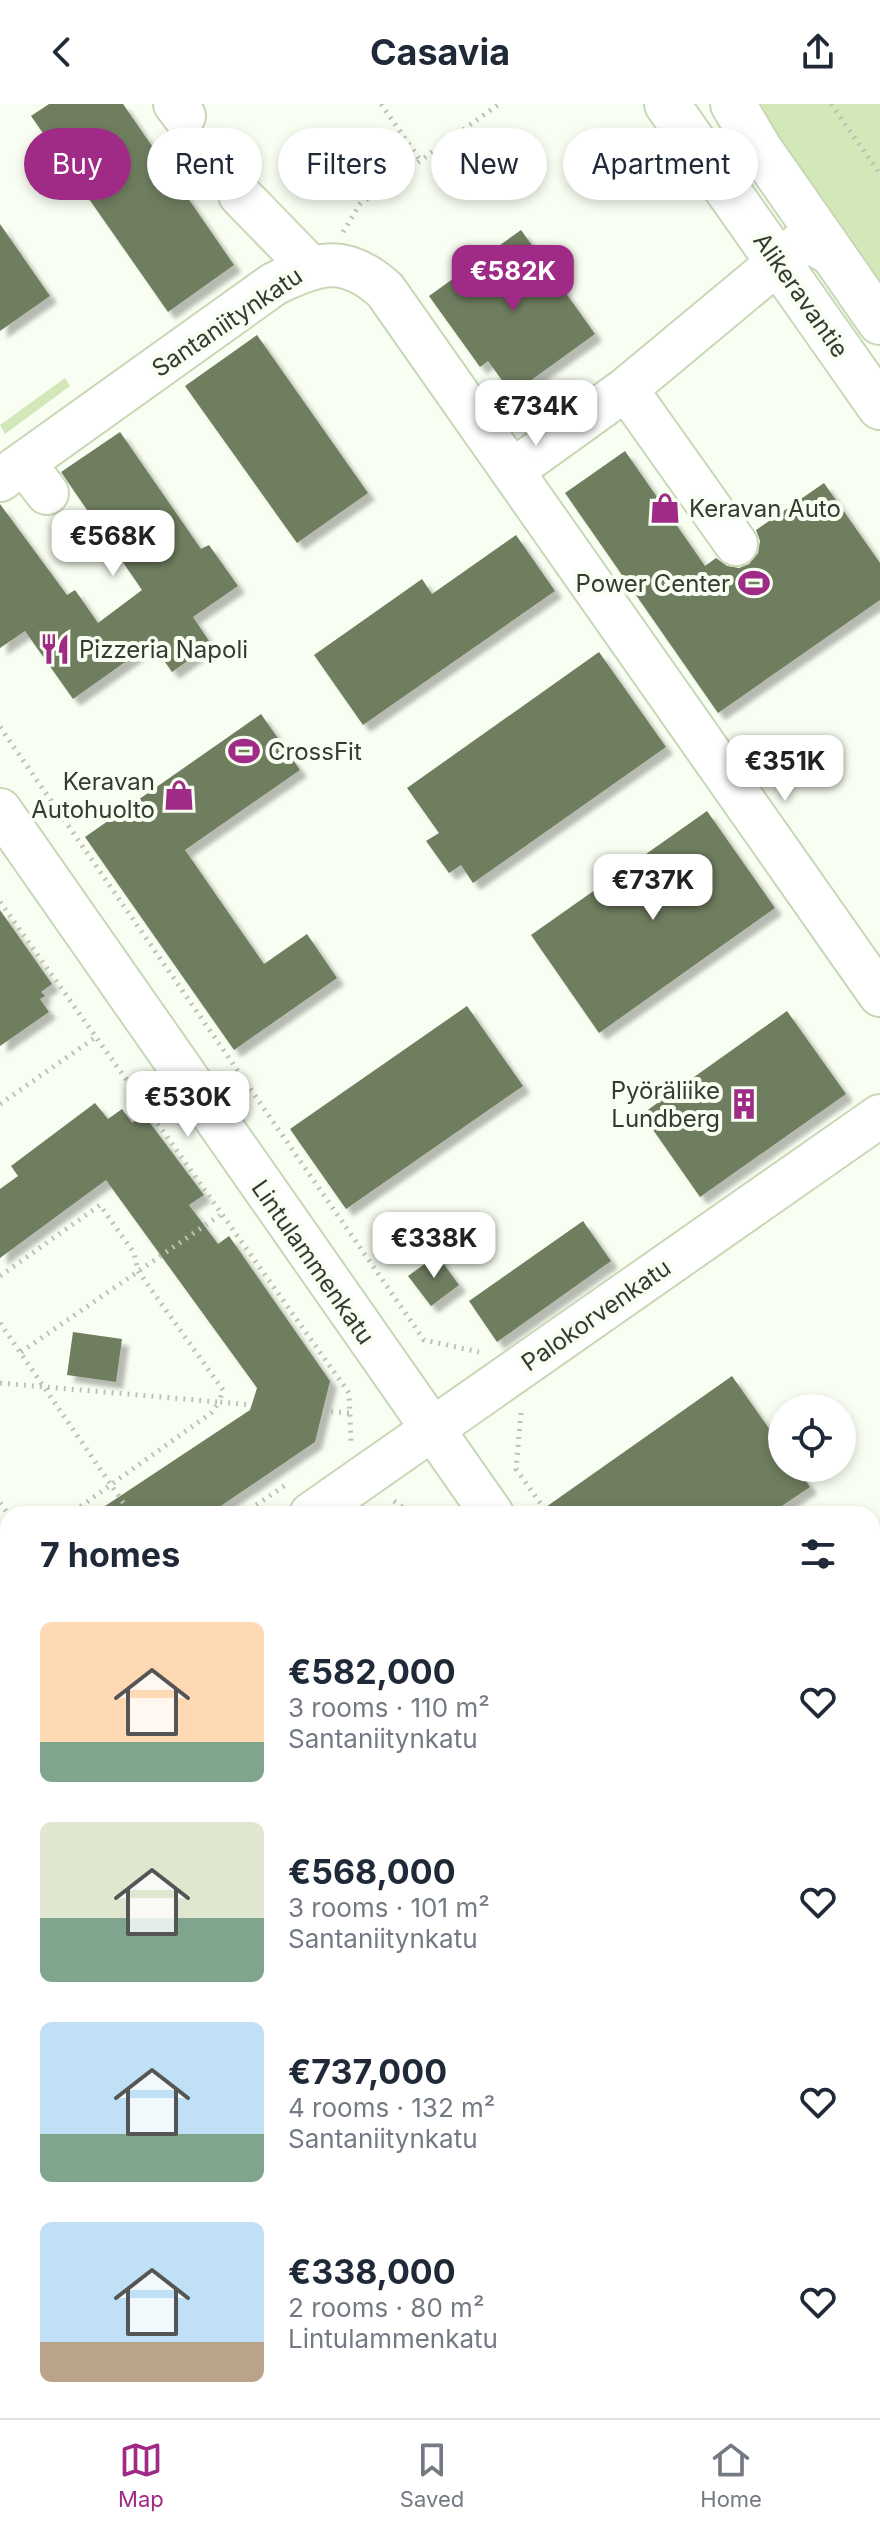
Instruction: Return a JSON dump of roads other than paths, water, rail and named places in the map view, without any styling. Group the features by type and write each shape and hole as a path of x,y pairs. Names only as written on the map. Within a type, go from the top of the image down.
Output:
{"main road":[{"name":"Alikeravantie","path":"667,104 880,407"},
{"name":"Alikeravantie","path":"733,104 759,148 880,322"}],"street":[{"path":"246,200 325,266 367,274 385,290 880,995"},
{"path":"512,471 626,389 776,261 799,245 814,244 835,256"},
{"name":"Santaniitynkatu","path":"23,479 274,284 325,266"},
{"path":"626,389 736,544"},
{"name":"Lintulammenkatu","path":"0,810 486,1506"},
{"name":"Palokorvenkatu","path":"323,1506 880,1116"}],"place":[{"name":"Keravan Auto","path":"665,508"},
{"name":"Power Center","path":"754,583"},
{"name":"Pizzeria Napoli","path":"55,649"},
{"name":"CrossFit","path":"244,751"},
{"name":"Keravan Autohuolto","path":"179,795"},
{"name":"Pyöräliike Lundberg","path":"744,1104"}]}
